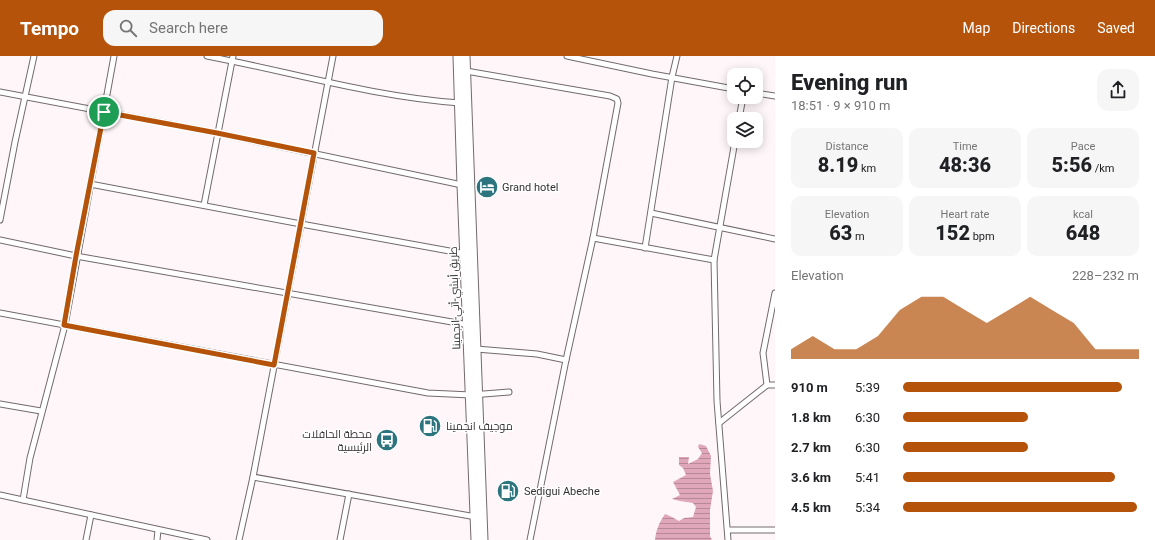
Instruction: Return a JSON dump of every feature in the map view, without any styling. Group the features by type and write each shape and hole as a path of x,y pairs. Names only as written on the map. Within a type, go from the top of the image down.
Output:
{"highway":[{"name":"طريق أبشي-أتي-انجمينا","path":"458,56 462,185 469,254 468,325 474,395"},
{"path":"465,56 469,254 476,348 474,395 477,465 483,540"},
{"path":"476,540 477,465"}],"street":[{"path":"0,220 34,56"},
{"path":"23,500 30,458 41,411 64,325 114,56"},
{"path":"207,56 233,58 327,82 401,96 460,104"},
{"path":"239,540 288,294 333,56"},
{"path":"567,56 727,88"},
{"path":"645,248 672,77 677,56"},
{"path":"204,205 233,58"},
{"path":"466,71 610,96 617,99 618,109 593,238 566,360 530,540"},
{"path":"0,92 217,133 462,185"},
{"path":"763,94 775,96"},
{"path":"728,540 718,401 714,260 734,148"},
{"path":"90,184 469,254"},
{"path":"651,213 719,226 775,239"},
{"path":"593,238 714,260"},
{"path":"0,240 76,256 468,325"},
{"path":"767,385 763,353 773,310 775,293"},
{"path":"0,313 428,394 474,395 509,392"},
{"path":"476,348 537,354 566,360"},
{"path":"720,423 767,385 775,385"},
{"path":"0,404 41,411"},
{"path":"252,478 476,517"},
{"path":"340,540 349,494"},
{"path":"0,495 207,540"},
{"path":"86,540 91,516"},
{"path":"157,540 158,530"},
{"path":"728,530 775,530"}],"shaded area":[{"path":"699,444 706,446 711,456 710,474 713,491 710,510 710,536 712,540 655,540 658,527 665,514 679,521 684,518 693,517 696,507 693,503 672,499 680,495 673,482 686,475 683,468 679,465 679,457 689,457 688,464 698,459 702,453 698,447"}],"place":[{"name":"Grand hotel","path":"487,187"},
{"name":"موجيف انجمينا","path":"430,426"},
{"name":"محطة الحافلات الرئيسية","path":"387,440"},
{"name":"Sedigui Abeche","path":"508,491"}],"route":[{"path":"104,112 314,153 274,365 64,325 104,112"}]}
